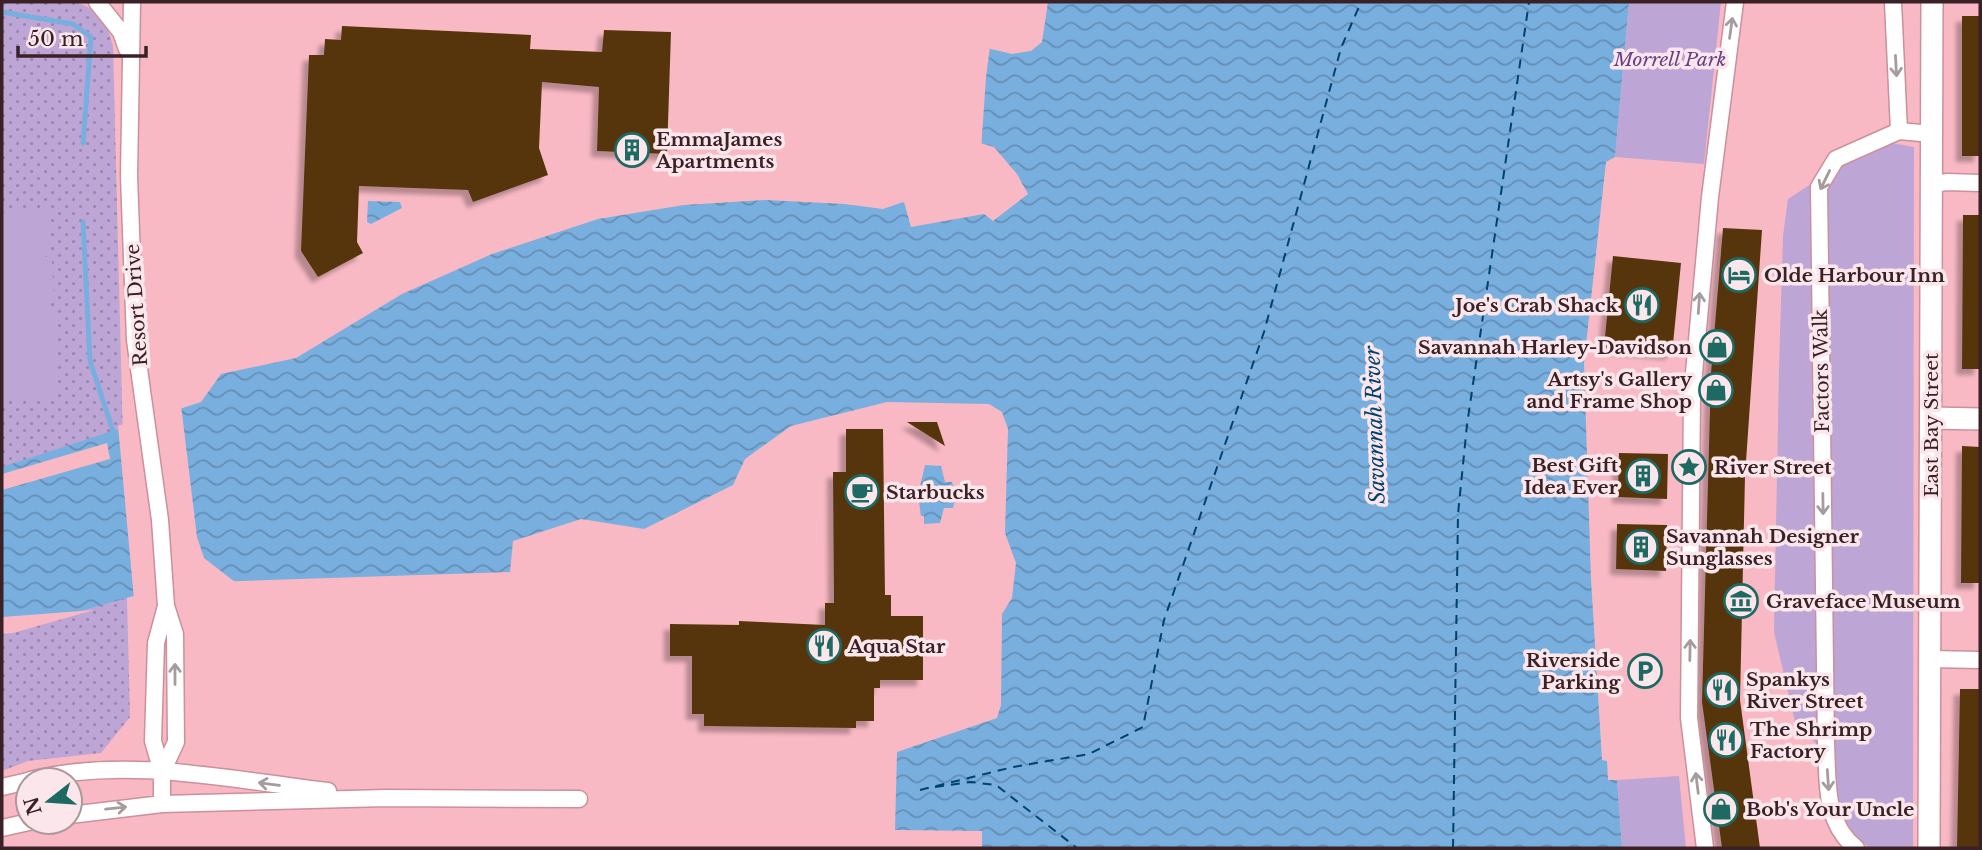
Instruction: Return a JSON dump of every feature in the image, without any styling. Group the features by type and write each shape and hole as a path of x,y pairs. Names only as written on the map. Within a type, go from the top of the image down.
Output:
{"main road":[{"name":"East Bay Street","path":"1929,848 1932,2"},
{"path":"1931,418 1980,419"}],"street":[{"path":"97,2 121,33 131,59"},
{"name":"Resort Drive","path":"132,2 129,176 135,340 160,520 166,606 175,634 176,743 162,772"},
{"path":"1705,848 1689,718 1692,395 1710,197 1735,2"},
{"path":"1893,2 1899,131"},
{"name":"Factors Walk","path":"1856,848 1840,831 1832,817 1826,745 1819,187 1836,159 1899,131 1932,134"},
{"path":"1932,185 1946,182 1980,183"},
{"name":"Resort Drive","path":"162,804 162,772 153,741 156,643 166,606"},
{"path":"1930,659 1980,660"},
{"path":"84,774 121,770 162,772 386,798"},
{"path":"84,813 162,804 386,798 579,799"}],"green space":[{"path":"2,2 75,2 90,8 101,18 113,46 130,717 101,753 28,761 2,771"},
{"name":"Morrell Park","path":"1629,2 1721,2 1704,164 1615,157"},
{"path":"1892,143 1914,147 1913,848 1870,848 1858,839 1838,811 1835,763 1795,722 1774,632 1783,236 1788,199 1846,161"},
{"path":"43,210 50,215 51,252 45,257 52,261 54,299 48,304 55,308 57,345 50,350 57,356 58,393 52,398 2,401 2,213"},
{"path":"1679,776 1686,848 1622,848 1617,780"}],"water":[{"name":"Savannah River","path":"996,2 1629,2 1615,157 1606,162 1584,363 1591,579 1602,760 1607,761 1608,780 1617,780 1622,848 982,848 982,831 895,830 897,752 997,718 1001,705 1002,614 1012,598 1016,563 1005,533 1008,429 1002,412 989,404 887,402 791,426 745,459 733,485 644,529 581,519 513,541 510,572 180,583 2,633 2,467 201,402 221,374 296,358 402,294 492,254 598,219 684,205 766,200 883,209 903,202 918,214 979,180 986,77"},
{"path":"368,201 400,202 402,208 371,224 367,222"},
{"path":"925,465 941,466 945,482 952,482 956,496 953,508 944,508 940,523 924,524 924,516 921,516 918,495"}],"pier":[{"path":"993,2 1048,2 1042,42 1031,51 1012,54 987,48"},
{"path":"980,143 994,147 1017,174 1028,194 993,221 984,214 911,227 904,202 906,199 918,210 976,179"},
{"path":"181,405 197,537 204,558 235,582 513,573 181,586 134,599 118,426"},
{"path":"107,443 110,459 2,490 2,474"},
{"path":"94,610 13,633 2,634 2,617"}],"building":[{"path":"1962,16 1980,16 1980,156 1962,156"},
{"name":"EmmaJames Apartments","path":"342,26 531,35 530,49 602,52 604,30 671,32 667,154 597,151 599,87 542,82 539,148 548,175 473,202 468,190 359,186 357,242 363,253 318,277 301,251 309,55 324,55 325,39 341,40"},
{"path":"1963,215 1980,215 1980,369 1962,369"},
{"path":"1723,228 1762,230 1745,476 1740,700 1760,848 1722,848 1702,702 1711,373"},
{"name":"Joe's Crab Shack","path":"1613,256 1681,263 1672,354 1604,347"},
{"path":"907,422 937,422 945,446"},
{"path":"846,429 883,429 885,595 891,595 891,616 923,616 923,680 880,680 880,688 874,688 874,721 856,721 856,728 704,726 704,714 692,714 692,656 670,656 670,624 739,625 739,621 825,625 825,603 834,603 833,472 846,472"},
{"path":"1962,446 1980,447 1980,583 1961,583"},
{"name":"Best Gift Idea Ever","path":"1619,453 1668,454 1667,499 1618,497"},
{"name":"Savannah Designer Sunglasses","path":"1617,524 1667,525 1666,571 1616,569"},
{"path":"1960,689 1980,689 1980,848 1957,848"}],"waterway":[{"path":"2,12 73,24 91,37 83,143"},
{"path":"83,222 90,361 113,431"}],"ferry route":[{"path":"920,790 1013,767 1089,754 1143,727 1164,620 1264,332 1341,48 1361,2"},
{"path":"1453,848 1458,514 1467,425 1529,2"},
{"path":"935,787 971,782 996,785 1077,848"}],"place":[{"name":"EmmaJames Apartments","path":"632,150"},
{"name":"Olde Harbour Inn","path":"1739,275"},
{"name":"Joe's Crab Shack","path":"1642,305"},
{"name":"Savannah Harley-Davidson","path":"1717,347"},
{"name":"Artsy's Gallery and Frame Shop","path":"1716,390"},
{"name":"River Street","path":"1689,467"},
{"name":"Best Gift Idea Ever","path":"1643,476"},
{"name":"Starbucks","path":"862,492"},
{"name":"Savannah Designer Sunglasses","path":"1641,547"},
{"name":"Graveface Museum","path":"1741,601"},
{"name":"Aqua Star","path":"824,646"},
{"name":"Riverside Parking","path":"1645,671"},
{"name":"Spankys River Street","path":"1722,690"},
{"name":"The Shrimp Factory","path":"1726,740"},
{"name":"Bob's Your Uncle","path":"1721,809"}]}
